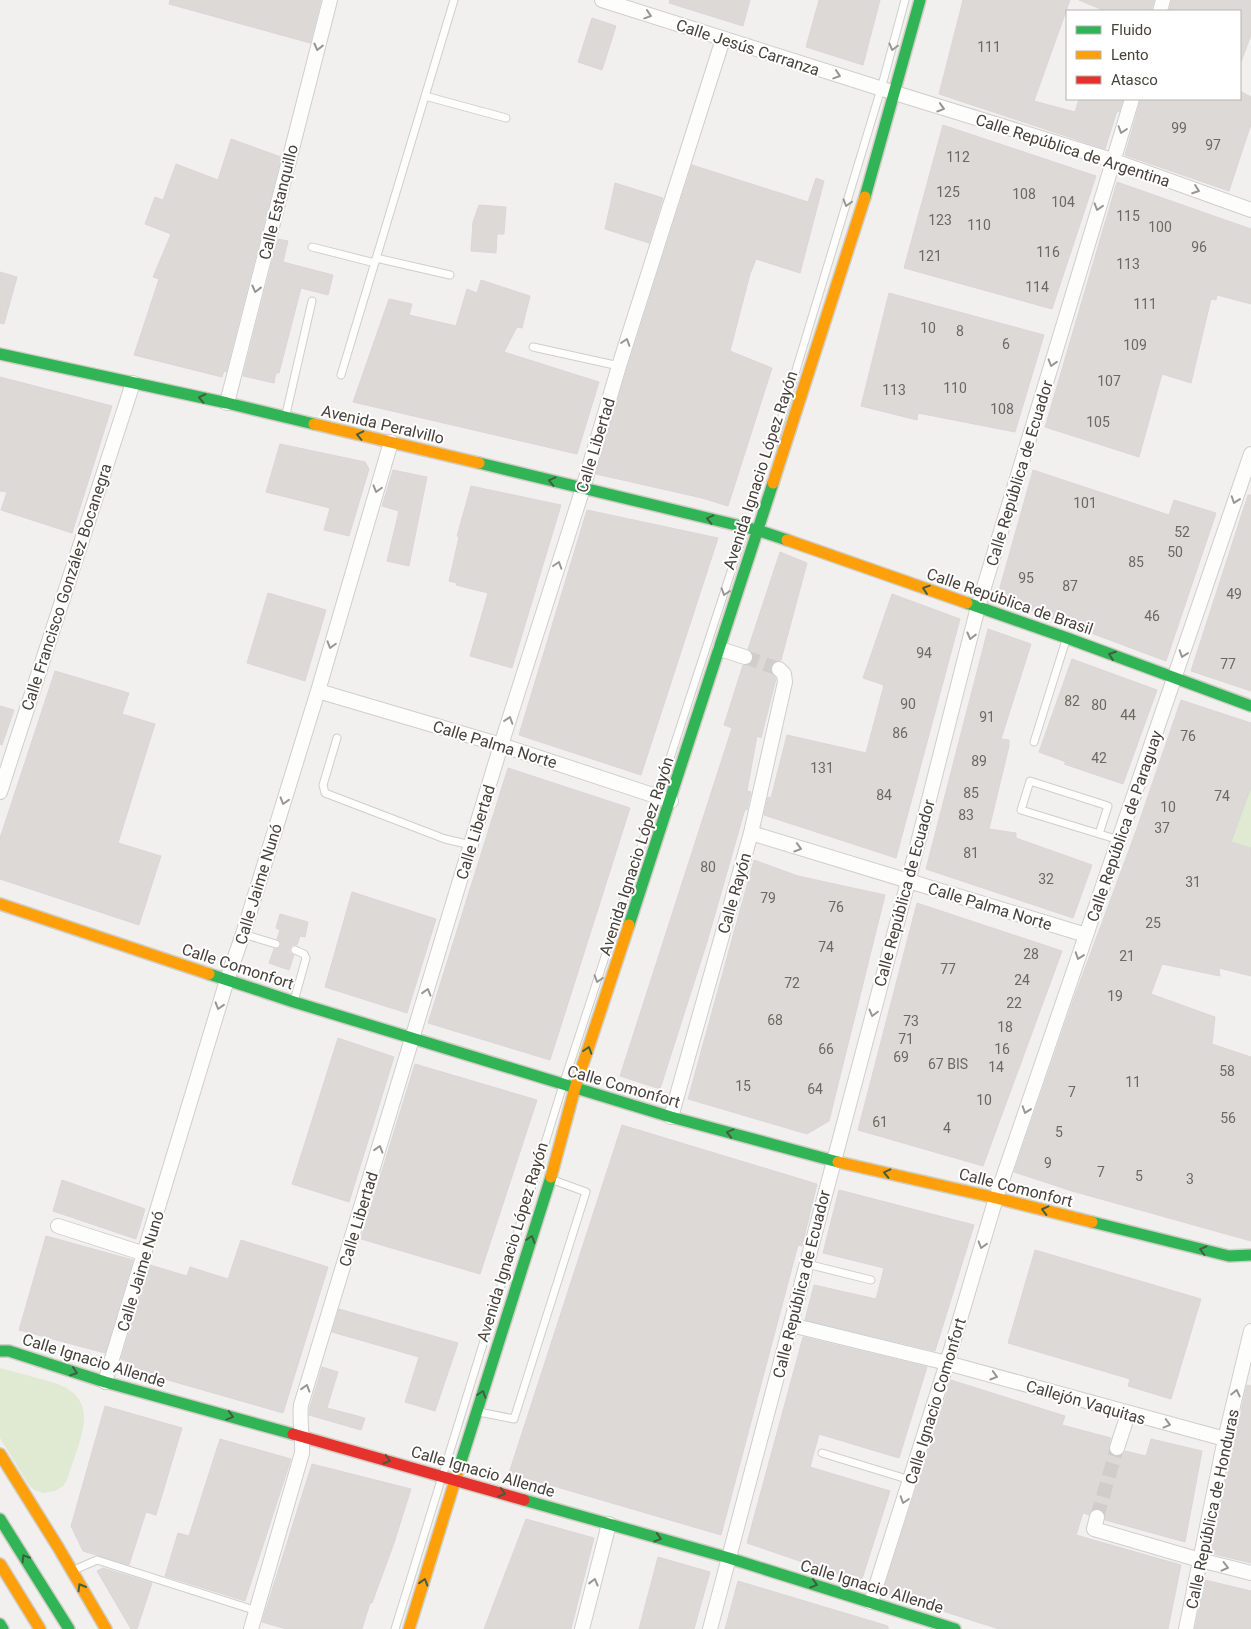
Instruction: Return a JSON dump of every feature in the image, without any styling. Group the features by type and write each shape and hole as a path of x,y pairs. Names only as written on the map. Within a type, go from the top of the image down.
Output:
{"street":[{"name":"Calle Estanquillo","path":"227,403 330,0"},
{"name":"Calle Jesús Carranza","path":"602,0 888,91"},
{"name":"Avenida Ignacio López Rayón","path":"409,1629 550,1178 575,1088 664,799 720,649 751,526 861,210 888,91 920,0"},
{"name":"Calle Libertad","path":"251,1629 302,1453 301,1405 501,745 723,39"},
{"name":"Calle República de Argentina","path":"888,91 1112,160 1251,210"},
{"name":"Calle República de Ecuador","path":"710,1629 908,882 978,607 1132,100"},
{"name":"Avenida Peralvillo","path":"0,354 227,403 751,526"},
{"name":"Calle Francisco González Bocanegra","path":"0,792 133,383"},
{"name":"Calle Jaime Nunó","path":"105,1382 227,980 244,934 318,692 391,442"},
{"name":"Calle República de Paraguay","path":"996,1198 1251,454"},
{"name":"Calle República de Brasil","path":"751,526 1067,638 1251,706"},
{"path":"720,649 746,658"},
{"name":"Calle Rayón","path":"670,1117 751,833 785,682 784,674 779,669"},
{"name":"Calle Palma Norte","path":"318,692 501,745 664,799"},
{"name":"Calle Palma Norte","path":"751,833 1086,935"},
{"name":"Calle Comonfort","path":"0,904 294,1002 670,1117 833,1161 996,1198 1229,1256 1251,1255"},
{"name":"Calle Ignacio Comonfort","path":"871,1602 947,1363 996,1198"},
{"path":"58,1226 145,1254"},
{"name":"Callejón Vaquitas","path":"791,1325 947,1363 1225,1439"},
{"name":"Calle República de Honduras","path":"1186,1629 1225,1439 1251,1331"},
{"name":"Calle Ignacio Allende","path":"0,1351 9,1351 105,1382 302,1436 729,1558 955,1629"},
{"path":"1117,1448 1128,1414"},
{"path":"0,1454 106,1629"},
{"path":"0,1519 69,1629"},
{"path":"1095,1523 1200,1560 1251,1573"},
{"path":"582,1629 609,1524"},
{"path":"0,1564 40,1629"},
{"path":"0,1624 3,1629"}],"lane":[{"path":"341,375 454,0"},
{"path":"773,447 888,91 905,0"},
{"path":"425,96 506,118"},
{"path":"312,247 450,275"},
{"path":"286,417 312,301"},
{"path":"533,347 619,366"},
{"path":"395,1629 563,1085 664,799 751,526"},
{"path":"1034,742 1067,638"},
{"path":"337,738 323,785 325,793 445,839 471,846"},
{"path":"1099,834 1108,806 1030,781 1021,810 1099,834 1119,840"},
{"path":"244,934 276,944"},
{"path":"294,1002 306,958 304,954 295,950"},
{"path":"476,1412 514,1420 586,1192 550,1178"},
{"path":"807,1264 871,1280"},
{"path":"822,1453 910,1480"},
{"path":"72,1571 97,1560 257,1611"}],"green space":[{"path":"1251,787 1251,848 1231,842"},
{"path":"0,1368 62,1386 76,1395 80,1402 84,1420 80,1442 67,1480 63,1486 55,1491 43,1493 34,1490 28,1484 0,1438"}],"building":[{"path":"170,0 321,0 310,43 169,4"},
{"path":"670,0 750,0 743,26 669,3"},
{"path":"819,0 880,0 863,65 806,47"},
{"path":"963,0 1070,0 1034,101 1075,112 1079,100 1123,100 1119,112 1117,111 1105,149 939,94"},
{"path":"1079,0 1154,0 1151,10 1103,10"},
{"path":"1172,0 1251,0 1251,35 1241,62 1241,10 1169,10"},
{"path":"592,18 616,26 602,70 578,62"},
{"path":"1241,92 1251,97 1251,124 1229,191 1125,155 1141,100 1241,100"},
{"path":"943,125 1096,176 1052,309 904,268"},
{"path":"231,139 281,157 226,372 224,371 222,377 134,355 159,279 153,277 171,234 145,224 155,197 163,200 176,164 218,180"},
{"path":"692,165 808,202 816,178 824,181 800,273 756,259 750,274 730,351 772,368 728,506 702,498 596,474 627,369"},
{"path":"1117,182 1251,229 1251,304 1217,295 1216,300 1211,299 1191,383 1162,374 1139,457 1045,427"},
{"path":"615,183 663,198 649,243 605,229"},
{"path":"479,205 506,207 504,234 497,234 496,253 471,251 473,222"},
{"path":"278,239 288,241 283,262 333,275 328,295 301,288 279,373 276,373 274,383 243,376"},
{"path":"0,272 17,277 4,324 0,323"},
{"path":"481,280 530,296 522,328 517,327 504,352 599,382 577,454 353,402 389,299 412,304 409,315 456,326 467,289 477,293"},
{"path":"889,293 1044,335 1015,432 918,413 917,420 861,406"},
{"path":"0,377 112,406 72,533 1,510 7,492 0,491"},
{"path":"280,444 365,462 369,469 349,536 324,530 330,508 266,492"},
{"path":"393,470 427,477 409,566 387,561 399,511 382,506"},
{"path":"1033,470 1169,515 1174,500 1216,513 1166,661 997,598"},
{"path":"471,486 561,505 512,668 470,656 488,593 456,585 457,583 449,581 459,537 457,536"},
{"path":"1248,495 1251,495 1251,691 1191,671"},
{"path":"587,510 718,538 641,775 519,735"},
{"path":"780,552 807,563 781,660 773,663 770,667 776,679 761,738 757,736 747,791 751,792 747,810 745,809 707,942 660,1089 620,1076 732,728 724,725 743,665 750,664 753,659 753,655 748,649"},
{"path":"268,593 326,610 305,681 247,663"},
{"path":"892,594 960,619 896,858 764,815 768,797 771,798 787,735 866,753 884,685 863,678"},
{"path":"988,629 1031,644 1001,739 1009,740 1009,746 989,829 1016,833 1016,838 1092,865 1073,918 926,869"},
{"path":"1072,659 1157,690 1123,784 1064,764 1066,762 1039,752"},
{"path":"55,671 129,693 122,714 155,724 118,843 161,856 139,925 0,879 0,838"},
{"path":"1181,700 1251,723 1251,787 1231,842 1251,848 1251,976 1219,968 1220,976 1162,964 1151,994 1215,1017 1212,1044 1251,1057 1251,1241 1072,1191 1014,1172"},
{"path":"0,706 14,710 2,745 0,744"},
{"path":"508,768 630,808 550,1060 428,1023"},
{"path":"754,860 798,876 885,895 829,1121 807,1134 688,1099"},
{"path":"352,892 436,919 407,1013 325,987"},
{"path":"917,903 1062,951 983,1166 858,1130"},
{"path":"280,914 308,922 305,937 300,936 297,945 292,945 290,948 290,953 294,955 289,970 269,963 274,949 279,948 281,945 277,939 280,930 276,928"},
{"path":"338,1038 394,1057 349,1202 292,1184"},
{"path":"415,1064 537,1100 480,1274 361,1239"},
{"path":"622,1125 817,1184 802,1246 798,1245 721,1535 509,1473"},
{"path":"62,1180 145,1209 136,1239 53,1211"},
{"path":"839,1190 974,1225 935,1351 805,1320 814,1285 876,1299 884,1268 823,1253"},
{"path":"46,1236 133,1260 105,1353 19,1330"},
{"path":"241,1240 328,1267 283,1413 161,1378 161,1376 127,1365 128,1362 121,1359 150,1265 187,1276 190,1267 228,1279"},
{"path":"1035,1250 1201,1299 1171,1399 1128,1386 1130,1379 1008,1343"},
{"path":"339,1309 458,1343 435,1411 405,1402 419,1357 332,1332"},
{"path":"803,1337 927,1367 899,1458 819,1434 810,1467 890,1491 861,1582 747,1543"},
{"path":"322,1367 338,1372 327,1408 365,1418 361,1430 309,1415"},
{"path":"951,1380 1065,1416 1062,1425 1111,1438 1108,1449 1115,1456 1122,1455 1125,1451 1146,1456 1151,1439 1202,1451 1185,1542 1105,1520 1103,1511 1099,1508 1091,1511 1089,1515 1083,1513 1076,1535 1181,1565 1168,1629 999,1629 883,1592"},
{"path":"1247,1385 1251,1386 1251,1563 1214,1554 1211,1550"},
{"path":"105,1406 182,1428 156,1515 146,1512 129,1565 83,1551 71,1526"},
{"path":"220,1439 291,1459 245,1601 165,1576 178,1533 189,1536"},
{"path":"312,1464 411,1489 394,1543 372,1603 370,1603 362,1629 286,1629 262,1622"},
{"path":"526,1519 594,1538 571,1629 484,1629"},
{"path":"658,1557 710,1572 694,1629 639,1629"},
{"path":"103,1568 152,1583 137,1629 131,1629 97,1571"},
{"path":"1205,1580 1251,1591 1251,1629 1195,1629"},
{"path":"738,1581 888,1626 888,1629 725,1629"}],"tunnel":[{"path":"745,657 779,669"},
{"path":"1097,1517 1117,1448"}],"traffic: fast":[{"path":"865,197 920,0"},
{"path":"0,354 227,403 314,424"},
{"path":"479,463 757,530 787,540"},
{"path":"629,925 773,483"},
{"path":"967,603 1251,706"},
{"path":"209,974 294,1002 671,1117 838,1162"},
{"path":"458,1471 551,1177"},
{"path":"1092,1222 1229,1256 1251,1255"},
{"path":"0,1351 9,1351 105,1382 293,1434"},
{"path":"524,1500 729,1558 955,1629"},
{"path":"0,1519 69,1629"},
{"path":"0,1624 3,1629"}],"traffic: slow":[{"path":"773,483 865,197"},
{"path":"314,424 479,463"},
{"path":"787,540 967,603"},
{"path":"0,904 209,974"},
{"path":"551,1177 575,1088 629,925"},
{"path":"838,1162 1092,1222"},
{"path":"0,1454 106,1629"},
{"path":"409,1629 458,1471"},
{"path":"0,1564 40,1629"}],"traffic: jam":[{"path":"293,1434 524,1500"}]}
